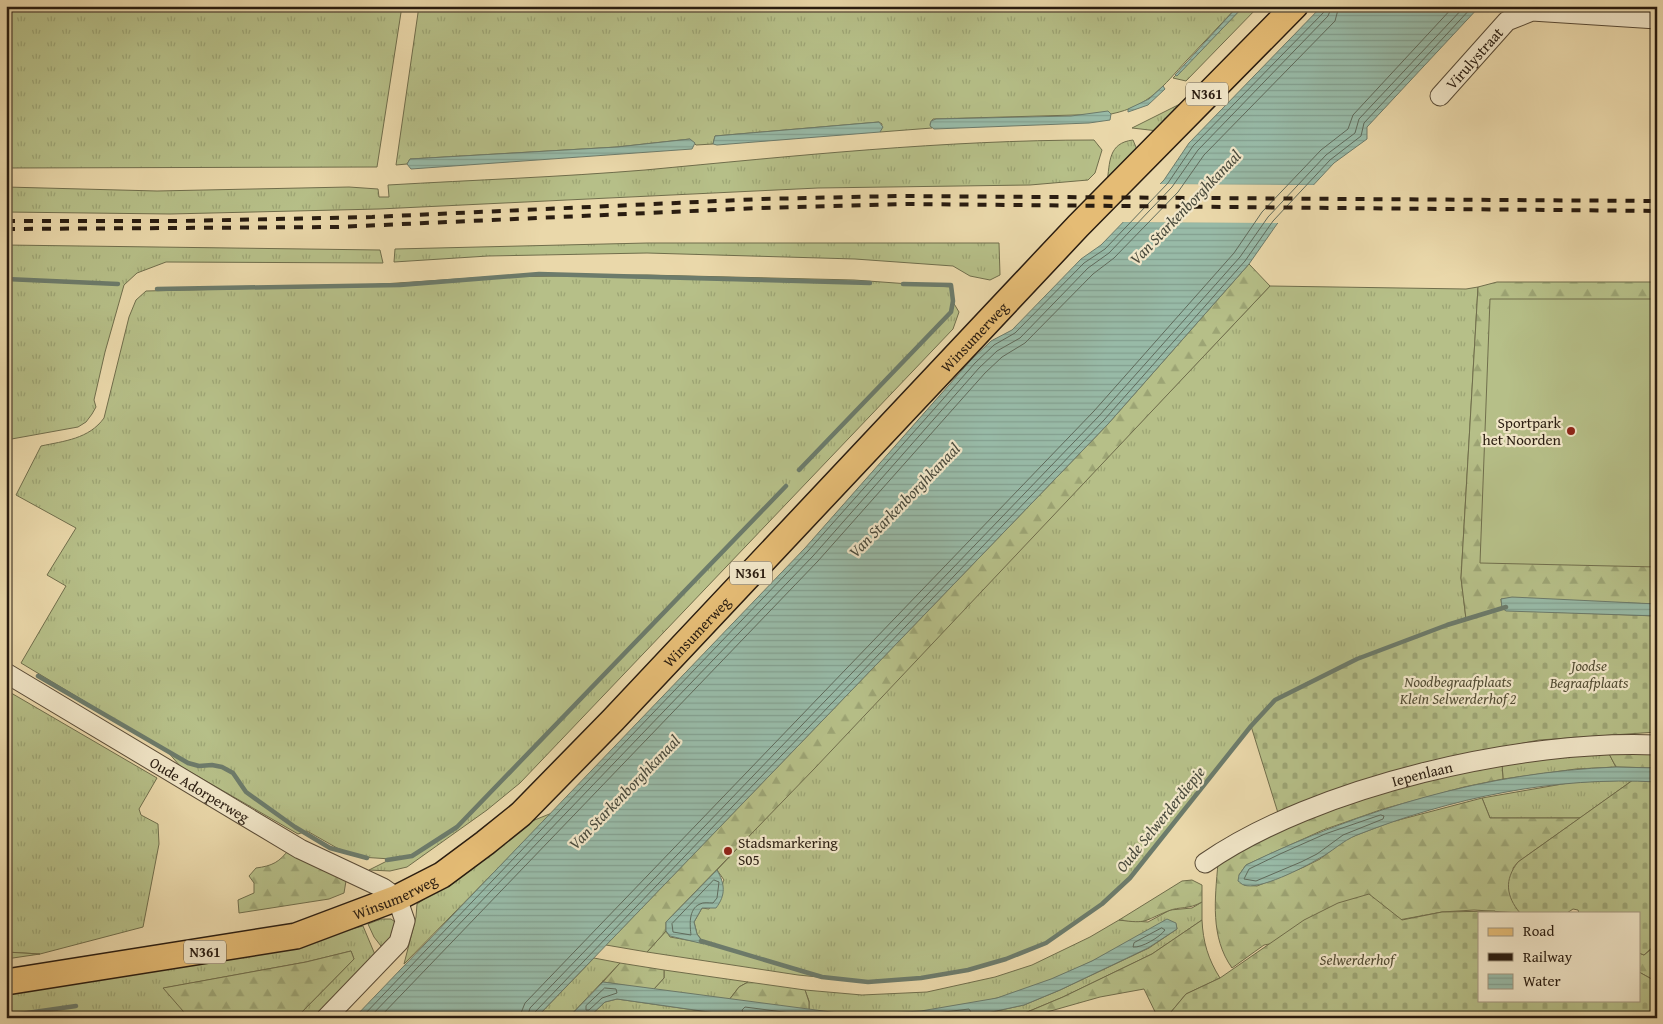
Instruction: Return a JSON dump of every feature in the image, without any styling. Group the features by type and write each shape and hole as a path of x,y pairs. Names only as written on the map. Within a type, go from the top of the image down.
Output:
{"main road":[{"name":"Winsumerweg","path":"6,982 296,936 397,898 442,875 521,814 613,720 1078,226 1295,6"}],"street":[{"name":"Virulystraat","path":"1440,96 1506,21 1532,12 1657,18"},
{"name":"Oude Adorperweg","path":"6,674 300,849 383,888 397,898"},
{"name":"Iepenlaan","path":"1206,863 1233,844 1295,815 1407,778 1539,750 1657,745"},
{"path":"326,1018 399,942 405,920 397,898"}],"green space":[{"path":"6,6 402,6 377,167 6,168"},
{"path":"419,6 1238,6 1155,94 1136,106 1111,114 933,119 930,124 932,128 880,132 882,124 879,122 715,136 713,144 696,145 690,139 617,147 410,159 407,164 396,165"},
{"path":"1244,6 1259,6 1186,81 1173,78"},
{"path":"1192,98 1158,131 1132,128"},
{"path":"1094,140 1102,150 1095,173 1088,180 1030,185 818,188 379,209 170,214 6,212 6,187 157,191 349,187 378,189 379,197 389,197 388,185 549,177 925,146"},
{"path":"1133,140 1138,152 1107,183 1110,161 1115,149 1125,142"},
{"path":"647,243 999,243 1000,275 990,280 970,276 953,266 855,259 647,253 488,256 394,262 395,249"},
{"path":"6,245 380,250 383,263 166,262 137,273 124,285 105,352 94,400 96,407 86,422 78,427 6,440"},
{"path":"1249,264 1270,286 815,768 666,922 666,931 647,952 606,945 1108,424"},
{"path":"647,275 854,280 951,287 953,302 959,312 953,329 520,783 487,810 407,867 390,871 369,870 391,859 360,857 337,848 307,831 298,834 180,766 167,751 21,663 66,586 47,575 76,528 16,495 41,446 84,435 104,418 129,317 136,300 146,291 352,286 488,277"},
{"name":"Sportpark het Noorden","path":"1497,282 1657,282 1657,604 1501,599 1502,608 1466,619 1461,578 1478,287"},
{"path":"1270,286 1466,289 1478,287 1461,578 1466,619 1447,625 1275,700 1251,726 1130,878 1102,904 1046,943 1006,959 968,970 921,978 868,982 798,975 647,952 666,931 670,937 704,943 697,934 694,922 702,908 709,909 724,880 717,870"},
{"name":"Sportpark het Noorden","path":"1490,299 1657,299 1657,567 1480,563"},
{"name":"Noodbegraafplaats Klein Selwerderhof 2","path":"1502,608 1506,610 1657,616 1657,732 1539,740 1478,752 1278,813 1251,726 1275,700 1357,659 1447,625"},
{"path":"6,690 157,778 139,809 141,815 158,824 159,844 143,927 40,954 6,952"},
{"path":"1657,749 1657,768 1616,767 1607,750"},
{"path":"1607,750 1616,767 1576,769 1503,779 1502,763"},
{"path":"1502,763 1503,779 1464,787 1383,809 1323,830 1246,865 1239,875 1244,885 1257,886 1304,867 1320,859 1346,839 1391,822 1482,798 1490,818 1580,818 1518,862 1513,868 1520,912 1474,910 1442,912 1264,945 1232,968 1220,944 1217,931 1215,904 1218,863 1282,828 1393,789"},
{"path":"1633,780 1580,818 1490,818 1482,798 1574,782"},
{"path":"1633,780 1657,782 1657,943 1644,955 1640,953 1640,912 1579,912 1573,909 1568,912 1519,912 1515,907 1508,888 1510,875 1518,862"},
{"path":"552,813 404,964 416,917 417,904 472,867 517,827"},
{"path":"289,849 346,881 344,893 329,899 239,913 238,900 254,893 254,883 249,876 256,868 271,865 279,860"},
{"path":"1192,880 1202,885 1202,902 1172,910 1145,921 1119,920 1182,881"},
{"name":"Selwerderhof","path":"1369,894 1402,920 1442,912 1495,911 1478,912 1478,1002 1640,1002 1640,973 1657,982 1657,1018 1166,1018 1186,994 1220,978 1304,920 1338,903"},
{"path":"1202,902 1202,920 1152,954 1063,997 1013,1018 964,1018 1024,1005 1060,990 1149,948 1177,929 1176,924 1170,921 1107,954 1042,983 974,1004 903,1014 809,1011 809,1001 805,990 862,995 927,992 995,977 1032,965 1090,937 1119,920 1148,922 1170,910 1192,908"},
{"path":"381,919 391,919 398,924 384,950 374,937 368,924"},
{"path":"1202,920 1207,950 1220,978 1186,994 1166,1018 1158,1018 1144,989 1100,997 1040,1014 1039,1018 1013,1018 1063,997 1152,954"},
{"path":"363,926 376,957 314,1018 296,1018 354,959 351,951 306,962 164,988 184,1011 185,1018 6,1018 6,991 299,943"},
{"path":"1655,946 1657,947 1657,982 1640,973 1640,953 1644,955"},
{"path":"351,951 354,959 296,1018 185,1018 183,1011 163,988 306,962"},
{"path":"6,952 40,954 6,959"},
{"path":"594,958 620,963 568,1018 536,1018"},
{"path":"620,963 664,970 664,978 653,990 603,982"},
{"path":"664,970 748,982 739,987 729,1000 653,990 664,978"},
{"path":"748,982 805,990 809,1002 809,1011 729,1000 739,987"},
{"path":"617,999 751,1018 588,1018 605,1002"}],"water":[{"path":"1238,6 1244,6 1177,76 1175,75"},
{"name":"Van Starkenborghkanaal","path":"1322,6 1480,6 1367,127 1367,139 1334,163 1277,224 1249,264 1108,424 536,1018 354,1018 805,548 971,360 991,341 1012,330 1081,259 1101,245 1164,180 1189,143"},
{"path":"1163,86 1165,89 1148,105 1128,112 1128,109 1149,99"},
{"path":"1108,111 1111,114 1110,120 1089,123 934,129 930,126 931,121 936,119 1071,116"},
{"path":"879,122 883,127 880,132 713,144 715,136"},
{"path":"690,139 695,143 692,149 411,169 407,164 410,159 617,147"},
{"path":"1512,597 1657,604 1657,616 1506,611 1502,608 1501,599"},
{"path":"1616,767 1657,768 1657,782 1619,781 1542,786 1466,800 1429,810 1357,835 1312,863 1270,882 1251,886 1243,885 1238,881 1239,875 1246,865 1290,845 1334,827 1426,797 1472,785 1520,777 1568,770"},
{"path":"717,870 723,885 721,899 716,908 702,908 694,922 697,934 704,944 670,936 666,931 666,922"},
{"path":"1167,919 1176,923 1177,929 1148,948 1024,1005 964,1018 751,1018 617,999 605,1002 588,1018 568,1018 603,982 854,1015 921,1011 997,998 1051,979 1092,961"}],"pier":[{"path":"1156,184 1317,185 1281,223 1119,222"}],"waterway":[{"path":"157,289 400,285 539,274 870,283"},
{"path":"6,279 118,284"},
{"path":"799,470 951,312 953,301 951,285 903,284"},
{"path":"387,860 412,856 457,827 786,486"},
{"name":"Oude Selwerderdiepje","path":"701,941 822,977 868,982 921,978 968,970 1006,959 1046,943 1102,904 1130,878 1251,726 1275,700 1357,659 1447,625 1506,607"},
{"path":"38,676 188,763 199,766 212,765 222,767 233,773 246,792 295,827 330,848 367,858"},
{"path":"6,1016 76,1006"}],"railway":[{"path":"6,221 180,221 372,217 761,199 898,196 1657,201"},
{"path":"6,229 337,227 759,208 908,204 1657,211"}],"place":[{"name":"Sportpark het Noorden","path":"1571,431"},
{"name":"Stadsmarkering S05","path":"728,851"}],"park label":[{"name":"Joodse Begraafplaats","path":"1589,674"}]}
